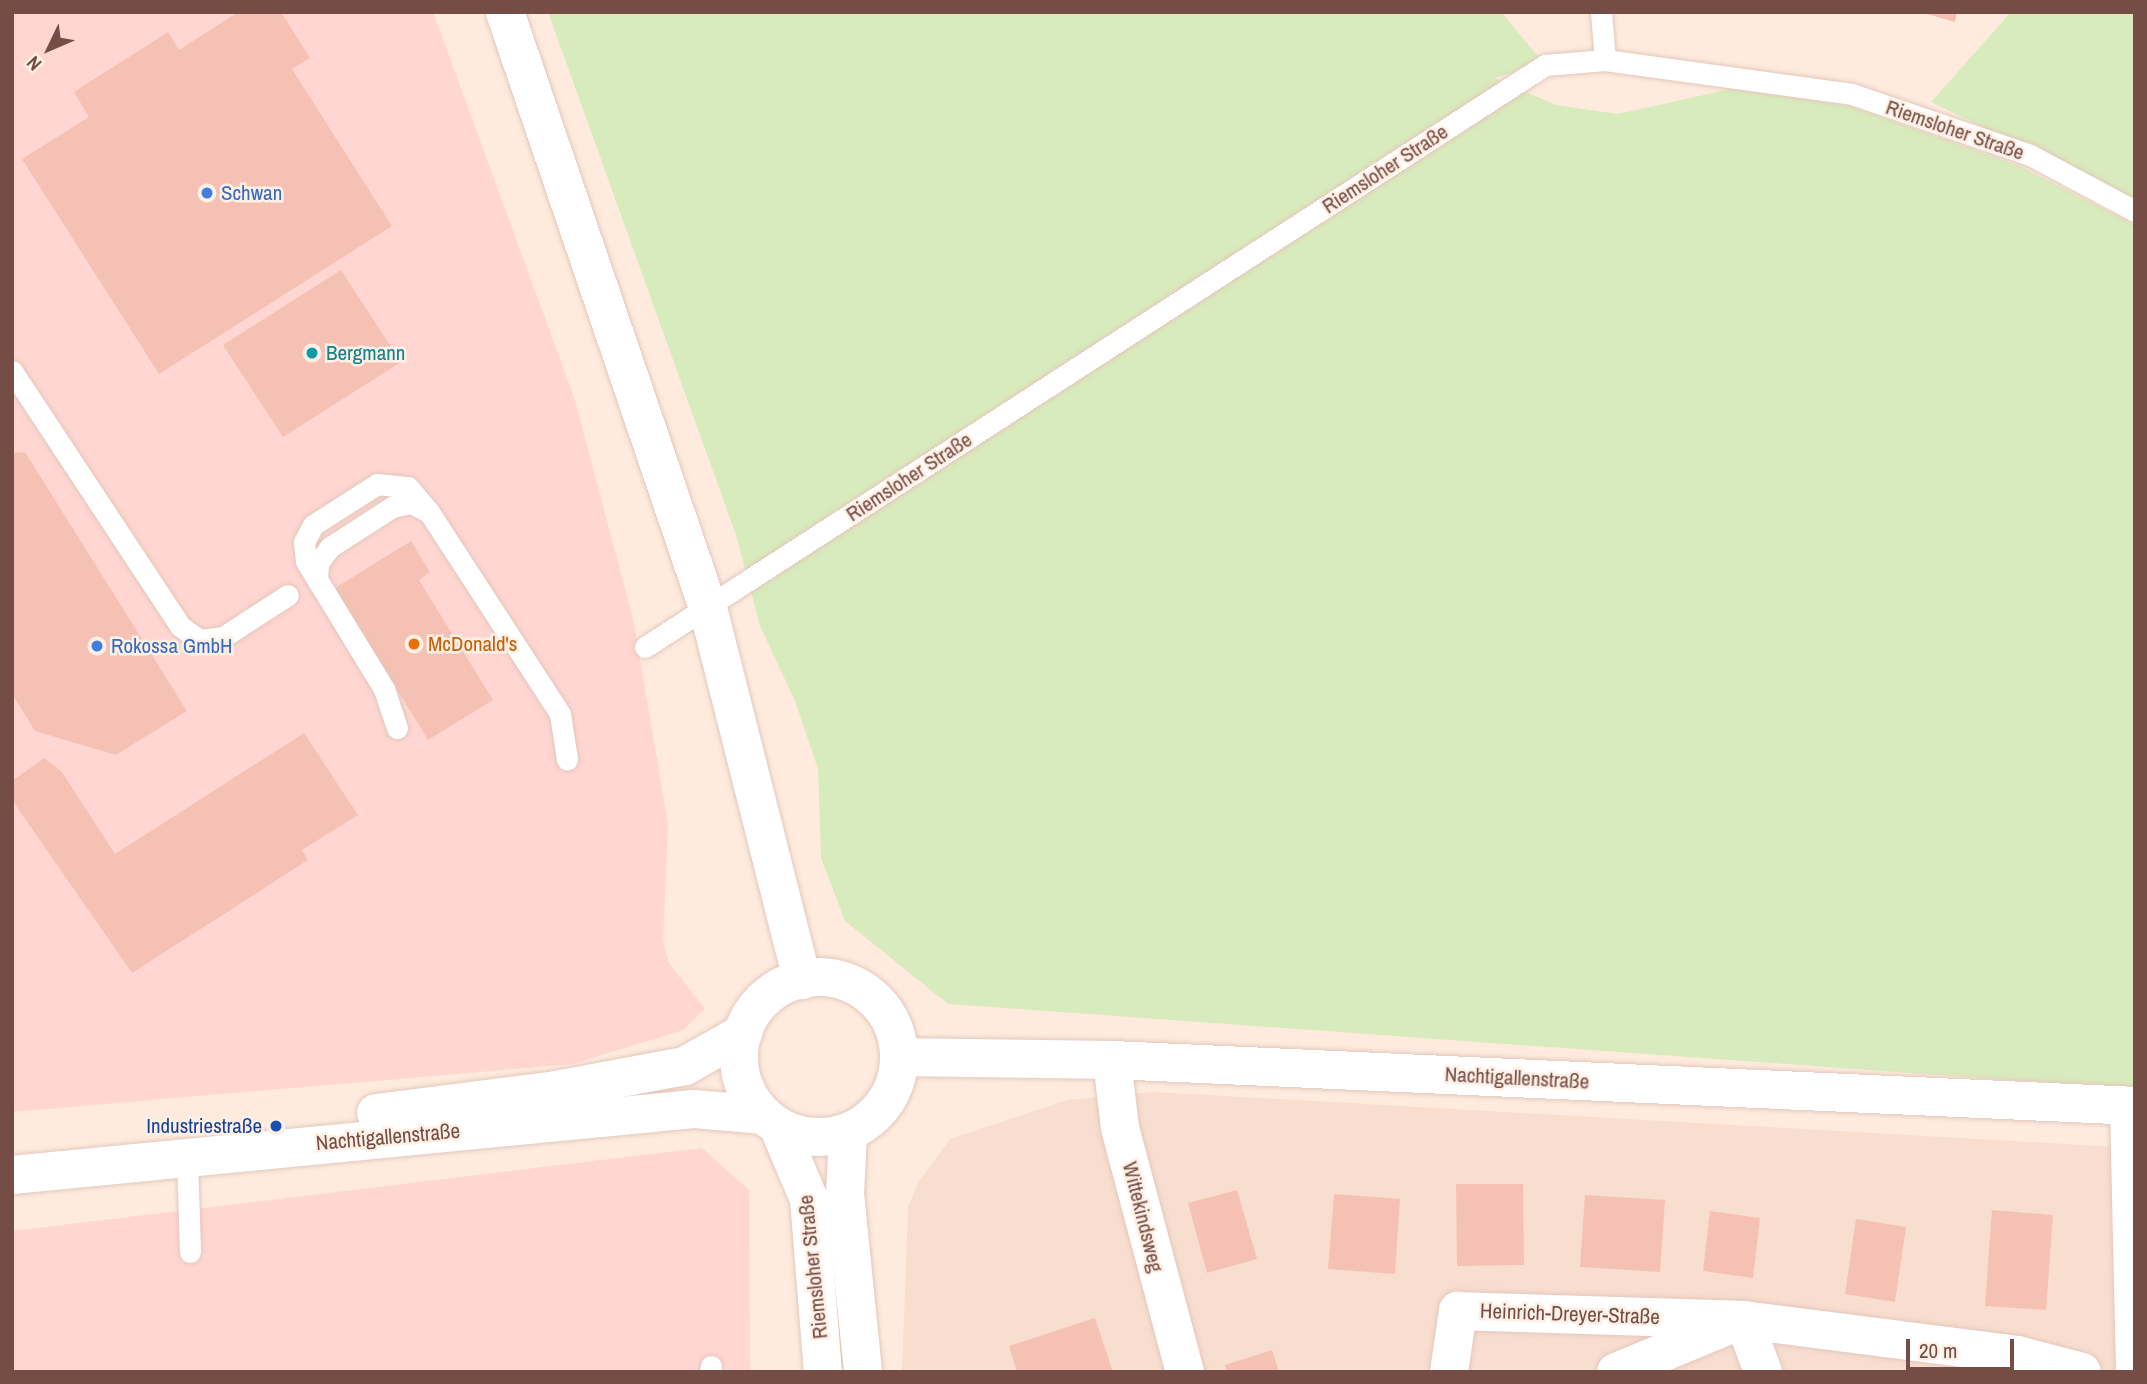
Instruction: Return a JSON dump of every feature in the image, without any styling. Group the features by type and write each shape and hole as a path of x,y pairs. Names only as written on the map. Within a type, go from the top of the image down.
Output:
{"main road":[{"path":"505,12 708,608 802,980"},
{"path":"802,980 844,981 875,1000 894,1029 899,1057 888,1099 848,1133 812,1137 771,1121 742,1077 743,1032 761,1002 802,980"},
{"name":"Nachtigallenstraße","path":"12,1150 276,1126 551,1091 685,1066 743,1032"},
{"name":"Nachtigallenstraße","path":"899,1057 1112,1060 2132,1106"},
{"name":"Wittekindsweg","path":"1112,1060 1120,1128 1185,1372"},
{"path":"2132,1106 2135,1372"},
{"name":"Nachtigallenstraße","path":"12,1175 694,1109 771,1121"},
{"name":"Riemsloher Straße","path":"771,1121 810,1199 823,1372"},
{"name":"Riemsloher Straße","path":"848,1133 845,1194 863,1372"},
{"name":"Heinrich-Dreyer-Straße","path":"1448,1372 1458,1311 1744,1320 2017,1354 2082,1372"},
{"path":"1744,1320 1763,1372"},
{"name":"Heinrich-Dreyer-Straße","path":"1616,1372 1744,1320"}],"lane":[{"path":"1601,12 1605,60"},
{"name":"Riemsloher Straße","path":"645,648 1545,65 1605,60 1852,94 2030,155 2135,211"},
{"path":"12,371 180,626 199,640 223,637 288,595"},
{"path":"397,728 384,689 306,561 304,542 313,525 377,484 408,486 429,512 560,714 567,759"},
{"path":"187,1157 190,1252"}],"shaded area":[{"path":"12,12 433,12 575,400 634,623 668,825 663,940 669,963 705,1009 683,1030 573,1064 12,1112"},
{"path":"1154,1092 2135,1148 2135,1372 902,1372 908,1207 919,1181 950,1139 1067,1100"},
{"path":"702,1148 749,1190 750,1372 12,1372 12,1231"}],"green space":[{"path":"548,12 1501,12 1545,65 1494,78 1556,105 1618,114 1735,88 1850,106 2020,166 2135,225 2135,1089 948,1004 845,921 821,858 818,769 795,701 760,626 736,535"},
{"path":"2011,12 2135,12 2135,200 1931,102"}],"building":[{"name":"Schwan","path":"238,12 281,12 310,58 292,69 392,226 159,374 22,159 89,117 74,92 168,32 179,50"},
{"path":"1920,12 1957,12 1955,22"},
{"name":"Bergmann","path":"341,270 401,362 283,437 223,345"},
{"name":"Rokossa GmbH","path":"25,452 187,711 116,755 35,731 12,694 12,453"},
{"name":"McDonald's","path":"411,541 430,572 419,580 493,700 428,740 335,588"},
{"path":"304,733 358,815 302,850 308,860 132,973 12,800 12,781 44,758 62,772 115,854"},
{"path":"1456,1184 1523,1184 1524,1265 1457,1266"},
{"path":"1237,1190 1257,1259 1207,1273 1188,1203"},
{"path":"1334,1194 1400,1199 1395,1274 1328,1269"},
{"path":"1585,1195 1665,1200 1660,1272 1580,1267"},
{"path":"1992,1210 2053,1215 2046,1310 1985,1306"},
{"path":"1710,1211 1760,1218 1753,1278 1703,1271"},
{"path":"1856,1219 1906,1227 1895,1302 1845,1294"},
{"path":"1095,1318 1113,1372 1017,1372 1009,1346"},
{"path":"1272,1350 1279,1372 1227,1372 1225,1365"}],"place":[{"name":"Schwan","path":"207,193"},
{"name":"Bergmann","path":"312,353"},
{"name":"McDonald's","path":"414,644"},
{"name":"Rokossa GmbH","path":"97,646"},
{"name":"Industriestraße","path":"276,1126"}]}
